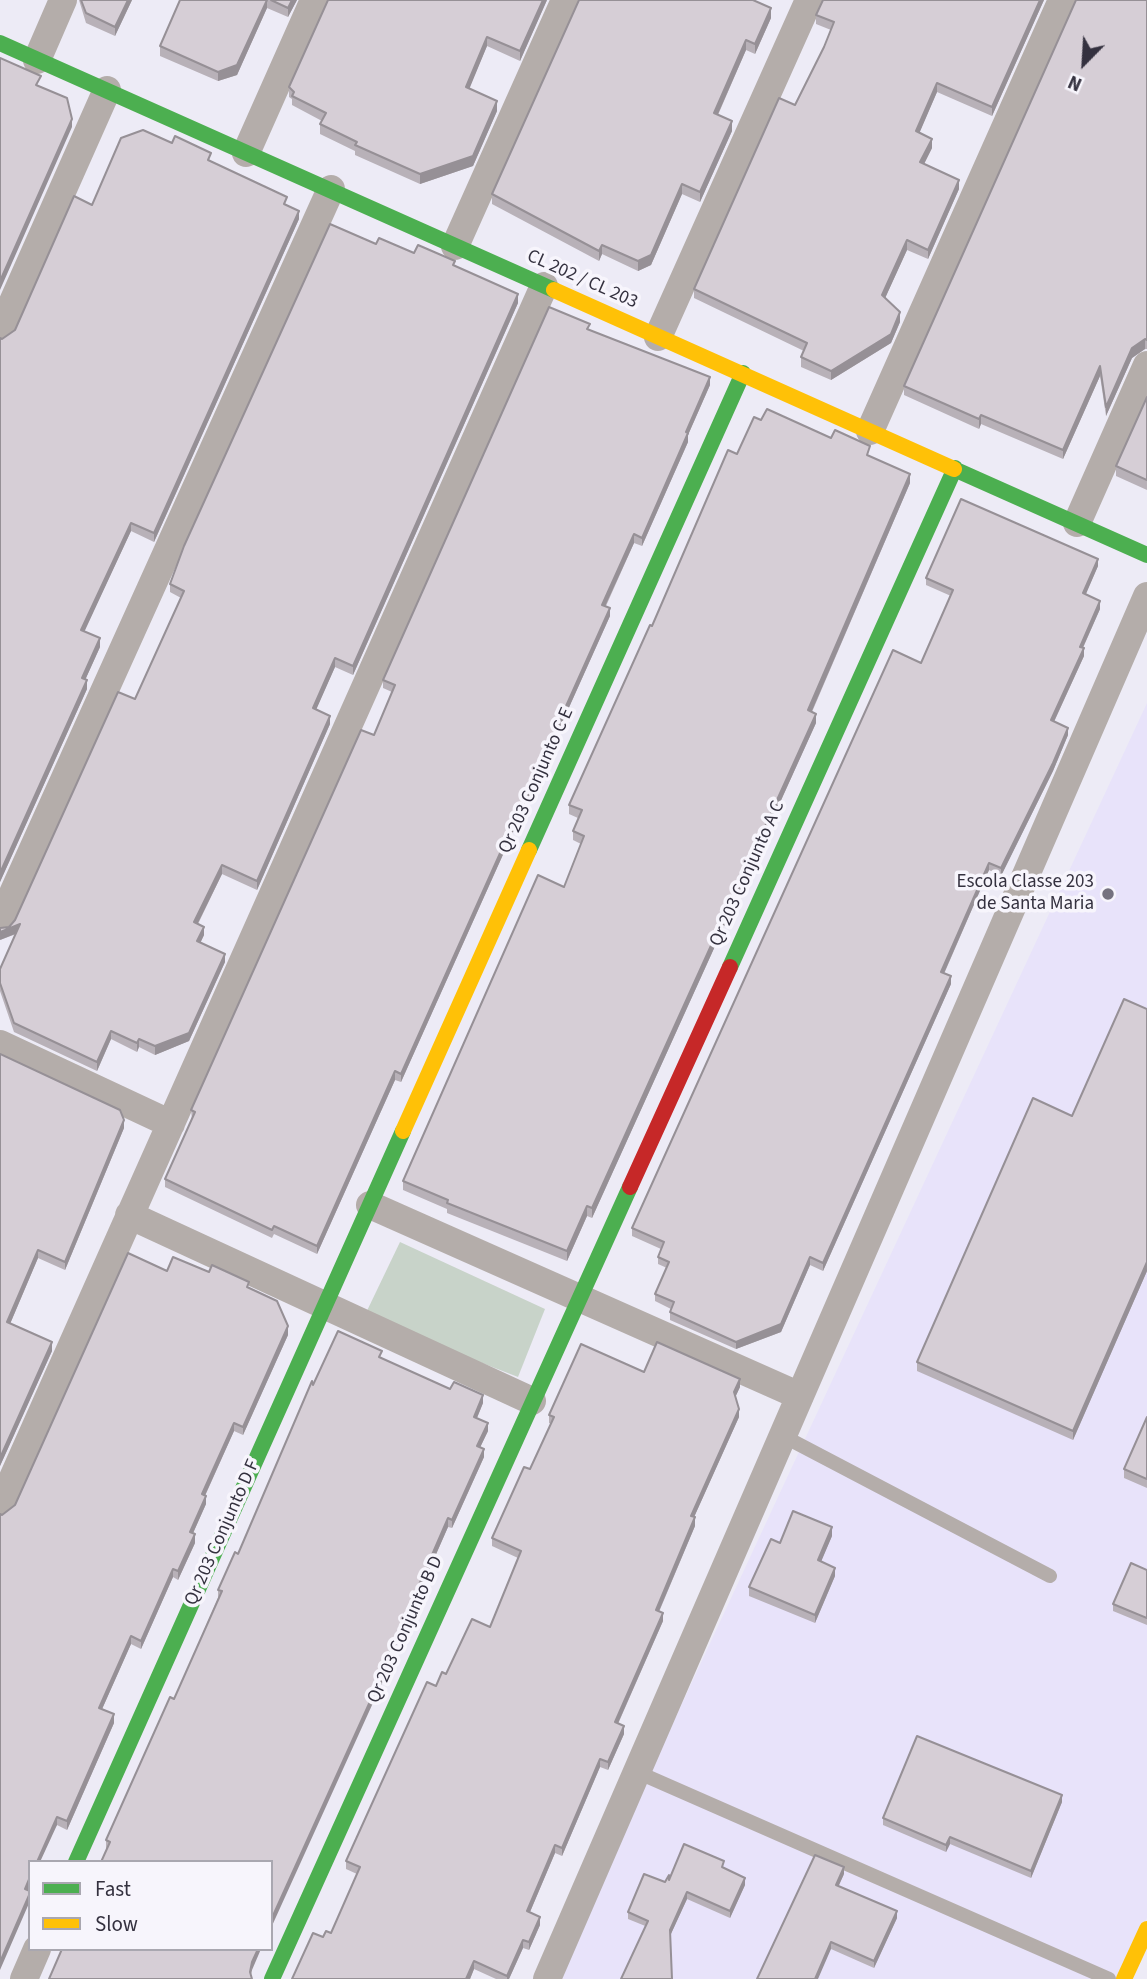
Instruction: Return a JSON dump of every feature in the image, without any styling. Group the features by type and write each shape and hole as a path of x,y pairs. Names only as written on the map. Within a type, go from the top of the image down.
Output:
{"street":[{"path":"37,60 63,0"},
{"path":"246,153 314,0"},
{"path":"455,246 565,0"},
{"path":"659,337 808,0"},
{"path":"870,431 1062,0"},
{"name":"CL 202 / CL 203","path":"0,43 1147,555"},
{"path":"0,331 107,90"},
{"path":"0,922 331,189"},
{"path":"0,1507 544,286"},
{"path":"1077,523 1147,365"},
{"name":"Qr 203 Conjunto C E","path":"370,1205 743,373"},
{"name":"Qr 203 Conjunto A C","path":"579,1298 955,468"},
{"path":"547,1979 1147,596"},
{"path":"0,1044 171,1124"},
{"path":"370,1205 800,1396"},
{"name":"Qr 203 Conjunto D F","path":"77,1860 370,1205"},
{"path":"130,1215 532,1401"},
{"name":"Qr 203 Conjunto B D","path":"272,1979 579,1298"},
{"path":"1124,1979 1147,1929"},
{"path":"24,1979 36,1951"}],"lane":[{"path":"783,1436 1050,1576"},
{"path":"637,1772 1109,1979"}],"shaded area":[{"path":"1147,703 1147,1918 1120,1979 554,1979"},
{"path":"400,1242 545,1309 518,1377 364,1317"}],"building":[{"path":"81,0 128,0 115,27 86,13"},
{"path":"180,0 267,0 237,65 218,72 160,46"},
{"path":"271,0 292,0 288,8"},
{"path":"328,0 543,0 520,51 487,37 466,87 497,101 473,156 420,174 355,145 357,142 320,124 326,113 292,96 294,92 289,87"},
{"path":"579,0 753,0 771,8 755,44 746,40 714,113 732,121 700,192 682,184 651,255 638,261 602,245 599,251 492,194"},
{"path":"823,0 1040,0 992,107 937,83 916,131 932,139 920,162 959,180 928,250 907,240 882,295 900,312 891,334 831,371 801,357 807,343 694,289 779,98 795,105 824,47 834,22 816,15"},
{"path":"1076,0 1147,0 1147,340 1132,348 1106,407 1100,366 1063,450 981,415 979,419 904,386"},
{"path":"0,58 41,76 36,85 67,98 72,119 0,281"},
{"path":"143,130 172,143 175,136 211,153 208,160 287,197 284,204 299,211 154,533 131,523 81,630 100,638 82,678 87,680 0,873 0,338 15,330 74,196 92,205 121,138"},
{"path":"330,224 376,244 379,238 414,253 418,245 455,261 453,265 518,294 353,666 335,658 313,708 330,716 257,881 222,865 194,922 204,927 197,941 225,954 189,1033 155,1046 139,1039 137,1043 111,1031 97,1062 14,1023 0,983 0,969 20,924 0,932 0,928 9,927 15,920 118,692 135,699 184,591 170,584 184,546"},
{"path":"549,307 590,324 587,329 710,377 642,538 634,534 602,605 610,608 401,1074 395,1071 317,1246 274,1226 272,1230 165,1179 195,1112 191,1110 361,730 374,735 395,685 383,680"},
{"path":"1147,397 1147,480 1116,466"},
{"path":"767,409 831,438 835,430 870,446 867,455 910,474 808,710 816,714 592,1208 587,1206 567,1251 447,1203 448,1200 403,1181 538,875 564,887 584,836 573,831 582,810 569,805 650,625 652,626 728,450 737,454 754,417 761,420"},
{"path":"961,499 1098,559 1083,593 1100,601 1080,647 1084,648 1051,720 1068,728 1001,868 989,863 941,972 951,976 823,1263 810,1257 781,1324 736,1342 670,1312 674,1302 655,1294 669,1262 658,1257 664,1242 632,1228 893,650 921,663 953,590 926,578"},
{"path":"1124,999 1147,1009 1147,1262 1073,1431 917,1362 1033,1098 1072,1116"},
{"path":"0,1054 120,1110 124,1120 65,1262 38,1250 7,1322 52,1342 0,1458"},
{"path":"128,1253 167,1271 173,1257 209,1272 212,1265 249,1282 247,1287 277,1301 288,1326 243,1427 234,1423 202,1494 206,1496 190,1532 195,1534 178,1571 173,1569 141,1641 131,1636 99,1708 114,1714 67,1821 57,1817 38,1860 28,1860 28,1882 25,1889 28,1890 28,1898 0,1962 0,1514 15,1505"},
{"path":"338,1331 382,1351 379,1357 450,1389 454,1382 483,1395 474,1417 488,1423 477,1446 484,1449 452,1520 448,1518 385,1663 387,1664 273,1916 273,1860 102,1860 110,1842 106,1840 170,1697 174,1699 222,1591 218,1590 235,1552 238,1554 312,1381 313,1385"},
{"path":"657,1342 740,1379 734,1392 739,1409 691,1516 695,1517 656,1610 663,1613 615,1722 624,1726 608,1762 600,1759 562,1848 555,1845 527,1911 540,1917 529,1942 523,1940 507,1976 474,1961 466,1979 292,1979 313,1933 323,1937 326,1931 331,1933 360,1867 346,1861 427,1682 436,1686 442,1672 446,1674 472,1619 490,1627 521,1551 492,1538 524,1467 530,1469 554,1417 549,1415 581,1344 644,1372"},
{"path":"1147,1417 1147,1479 1124,1469"},
{"path":"793,1511 832,1527 818,1560 835,1568 815,1615 749,1587 771,1539 780,1543"},
{"path":"1131,1563 1147,1570 1147,1618 1113,1604"},
{"path":"917,1736 1062,1795 1031,1871 950,1837 946,1845 883,1818"},
{"path":"684,1844 724,1861 722,1867 745,1878 730,1911 687,1892 670,1930 672,1979 621,1979 648,1921 628,1912 644,1874 665,1882 669,1875 669,1880"},
{"path":"815,1855 844,1867 836,1885 897,1911 874,1961 831,1942 815,1979 757,1979"},
{"path":"61,1951 257,1951 250,1972 252,1979 49,1979"}],"traffic: fast":[{"path":"0,43 554,290"},
{"path":"529,850 743,373"},
{"path":"730,967 955,468"},
{"path":"954,469 1147,555"},
{"path":"77,1860 403,1131"},
{"path":"272,1979 630,1187"}],"traffic: slow":[{"path":"554,290 954,469"},
{"path":"403,1131 529,850"},
{"path":"1124,1979 1147,1929"}],"traffic: jam":[{"path":"630,1187 730,967"}],"place":[{"name":"Escola Classe 203 de Santa Maria","path":"1108,894"}]}
